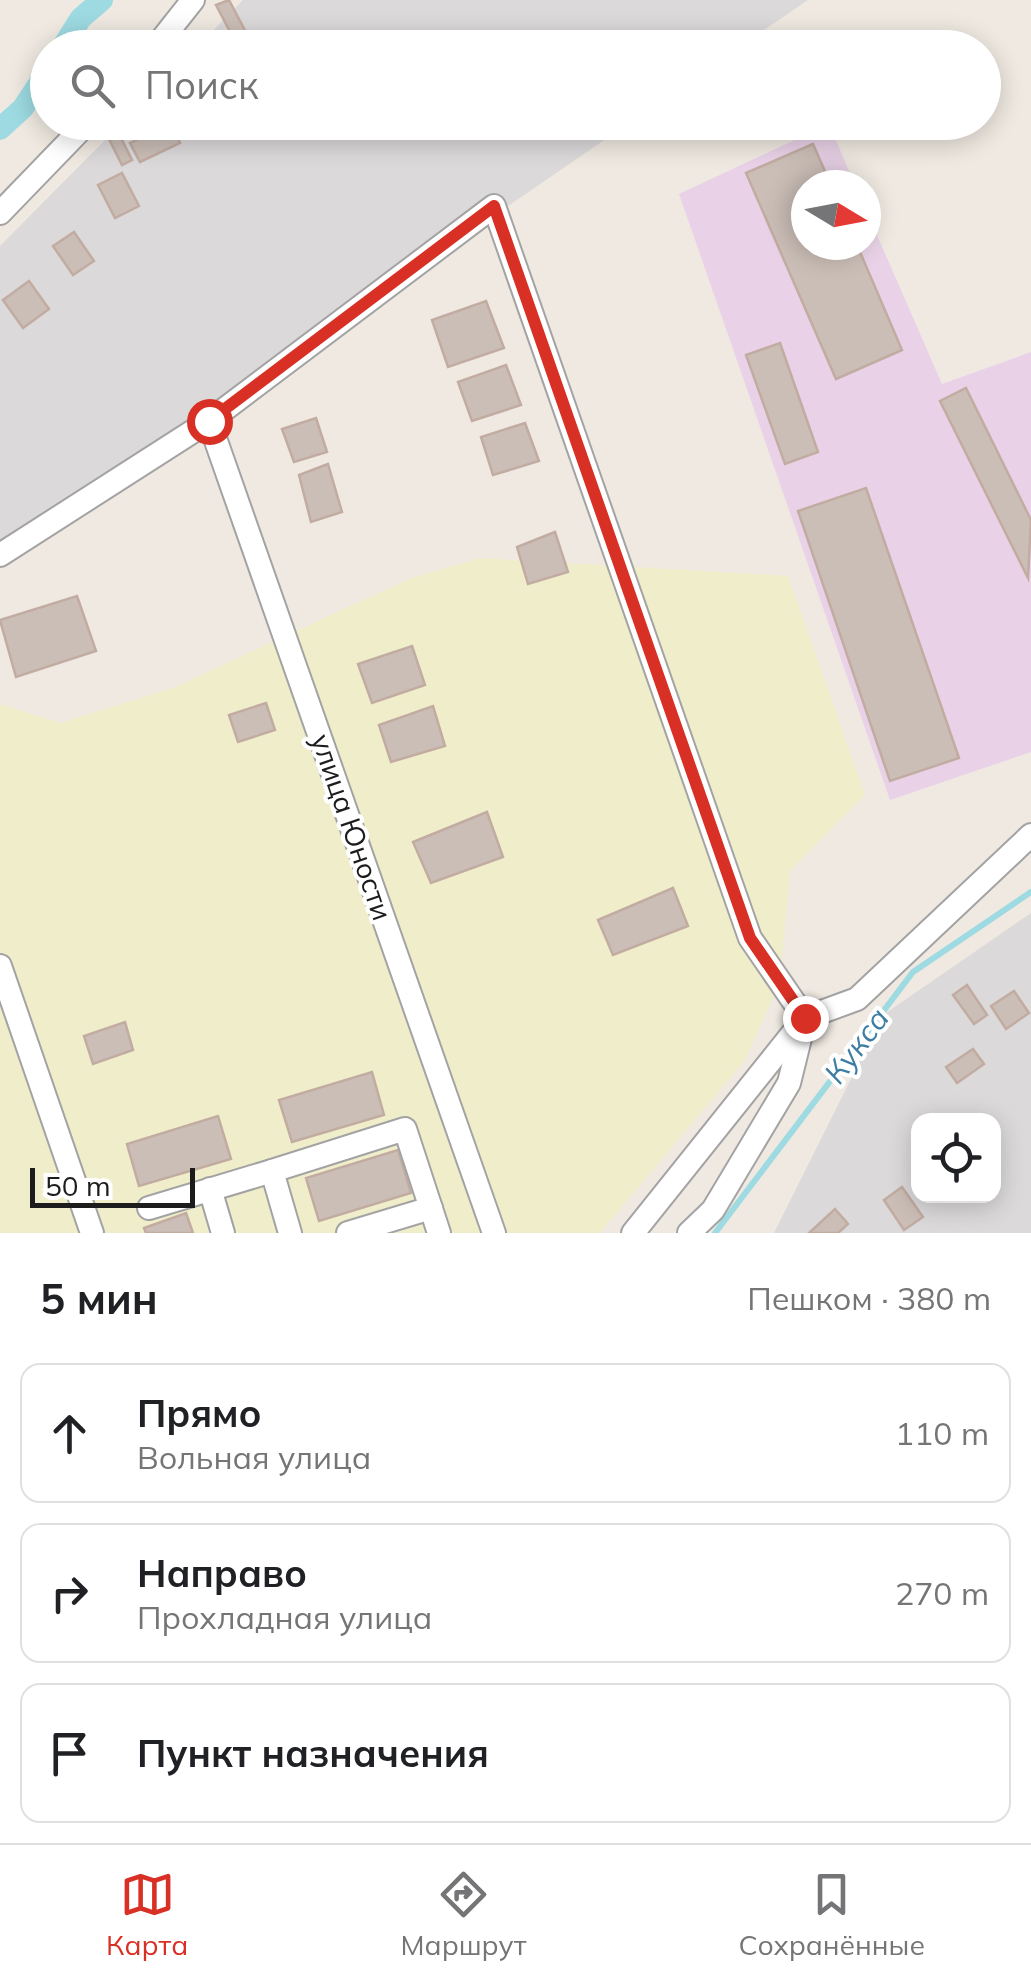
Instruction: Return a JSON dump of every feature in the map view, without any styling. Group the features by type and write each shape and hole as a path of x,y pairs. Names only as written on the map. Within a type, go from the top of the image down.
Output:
{"street":[{"path":"169,30 193,0"},
{"path":"0,213 71,140"},
{"path":"0,555 209,421 494,206 750,938 805,1018 789,1083 713,1210 689,1233"},
{"name":"улица Юности","path":"209,421 494,1233"},
{"path":"633,1233 805,1018 857,999 1031,834"},
{"path":"0,966 92,1233"},
{"path":"149,1208 405,1129 439,1233"},
{"path":"272,1170 290,1233"},
{"path":"210,1190 222,1233"},
{"path":"348,1233 431,1208"}],"shaded area":[{"path":"243,0 808,0 764,30 214,30"},
{"path":"105,140 604,140 0,554 0,246"},
{"path":"795,140 836,140 849,170 791,170 791,260 881,260 881,244 942,384 1031,352 1031,752 890,800 679,194"},
{"path":"480,558 788,576 865,795 790,871 780,981 745,1060 600,1233 0,1233 0,704 60,723 173,688 409,579"},
{"path":"1031,913 1031,1233 774,1233 883,1015"}],"building":[{"path":"229,0 245,30 229,30 216,5"},
{"path":"110,140 122,140 132,160 122,165"},
{"path":"179,140 180,143 140,162 130,143"},
{"path":"813,144 824,170 791,170 791,260 863,260 902,350 836,379 746,173"},
{"path":"122,173 139,206 115,218 98,185"},
{"path":"74,232 94,261 73,275 53,246"},
{"path":"29,281 49,309 23,328 3,300"},
{"path":"486,301 504,348 448,367 432,320"},
{"path":"780,343 818,452 785,464 746,355"},
{"path":"506,365 521,405 472,421 458,382"},
{"path":"966,388 1031,520 1028,578 940,401"},
{"path":"316,418 327,452 294,462 282,429"},
{"path":"525,423 539,461 493,475 481,437"},
{"path":"328,464 342,512 311,522 299,475"},
{"path":"866,488 959,758 890,781 798,511"},
{"path":"555,532 568,572 528,584 517,547"},
{"path":"77,596 96,651 16,677 0,620"},
{"path":"412,646 425,685 372,703 358,664"},
{"path":"266,703 275,730 238,742 229,715"},
{"path":"433,706 445,746 391,762 379,725"},
{"path":"487,812 503,857 431,883 413,842"},
{"path":"673,888 688,926 613,955 598,920"},
{"path":"967,985 987,1015 974,1024 953,995"},
{"path":"1014,991 1029,1013 1006,1029 991,1006"},
{"path":"125,1022 133,1050 93,1064 84,1036"},
{"path":"973,1049 984,1064 957,1083 946,1067"},
{"path":"372,1072 384,1115 292,1142 279,1100"},
{"path":"218,1116 231,1159 139,1186 127,1144"},
{"path":"398,1150 411,1193 319,1221 306,1178"},
{"path":"902,1187 923,1217 904,1230 884,1200"},
{"path":"835,1209 848,1224 838,1233 809,1233"},
{"path":"186,1213 193,1233 146,1233 144,1228"}],"waterway":[{"path":"73,30 102,0"},
{"path":"0,129 30,97"},
{"name":"Кукса","path":"715,1233 913,972 1031,892"}],"route":[{"path":"209,421 494,206 750,938 805,1018"}]}
